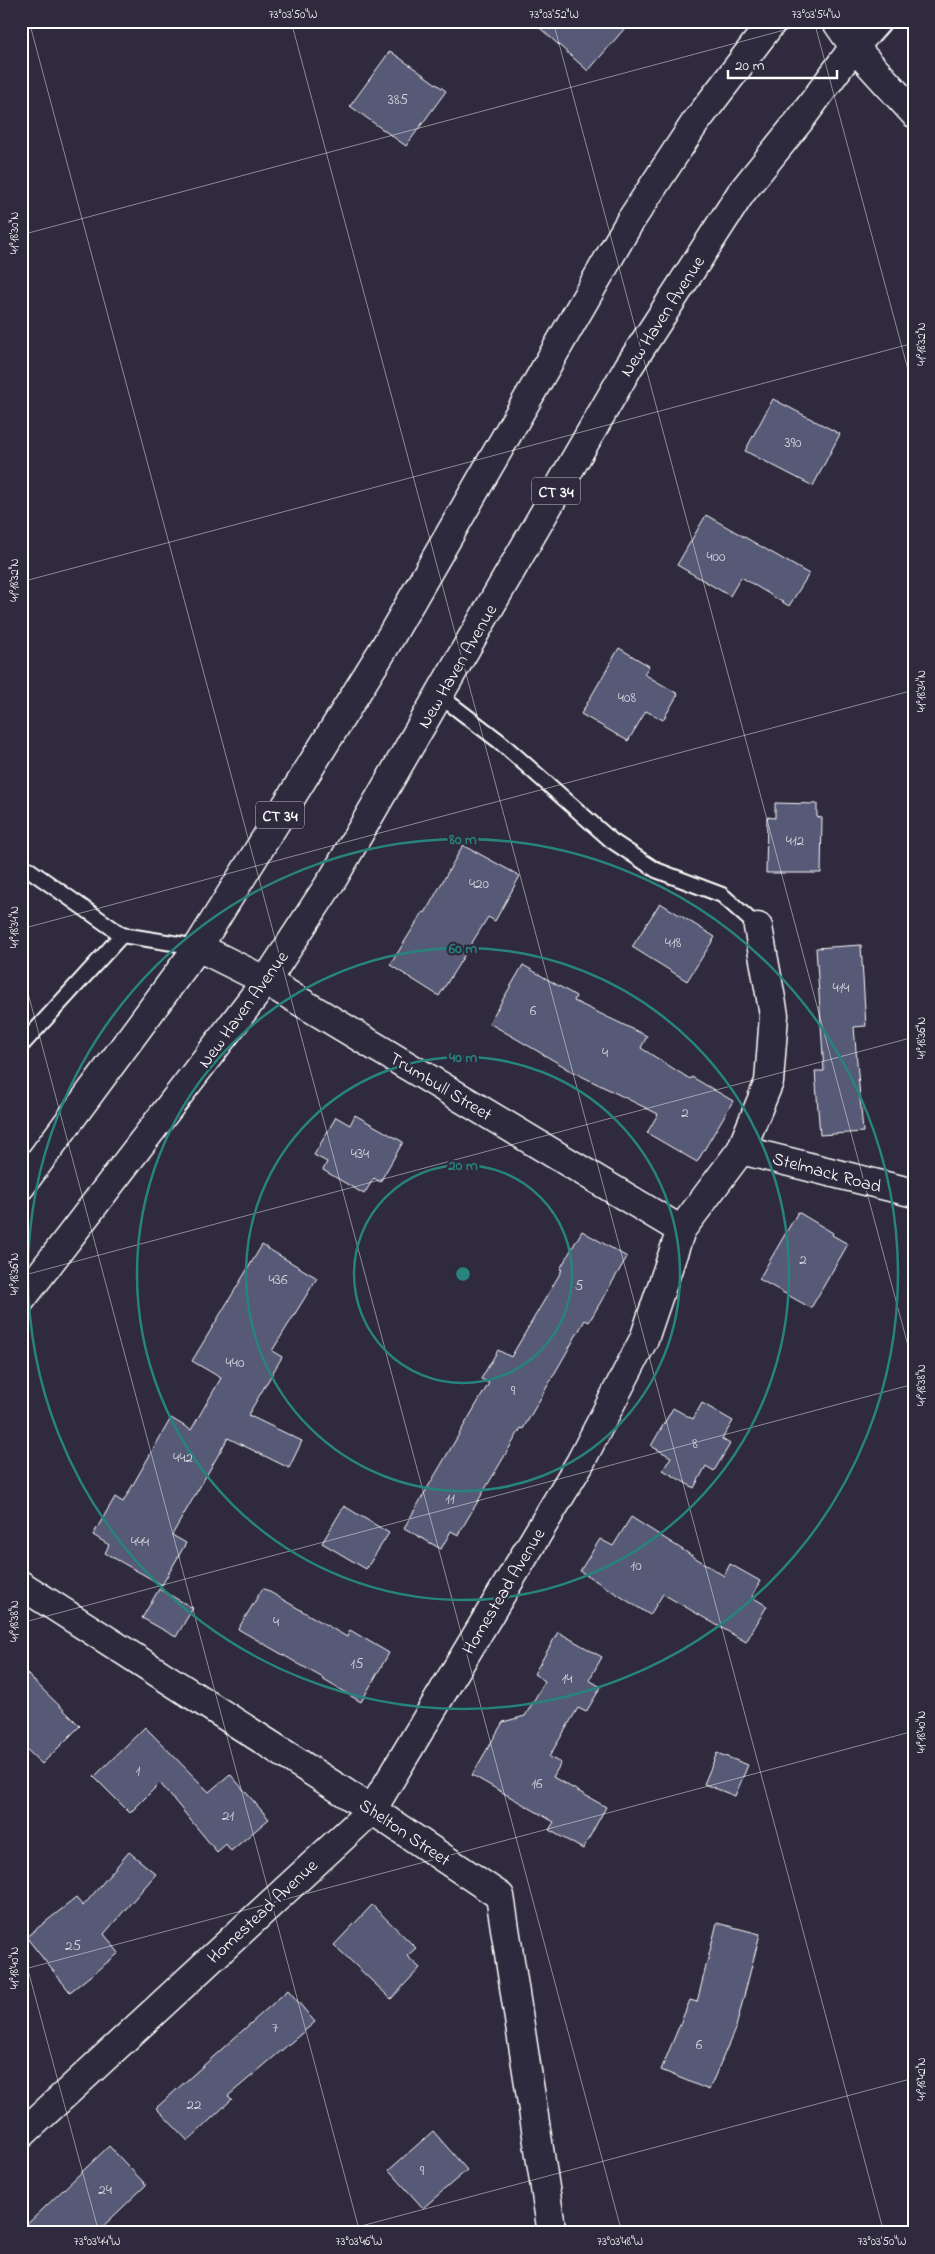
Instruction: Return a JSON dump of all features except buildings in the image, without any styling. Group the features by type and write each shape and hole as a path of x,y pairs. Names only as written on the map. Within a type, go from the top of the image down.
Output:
{"main road":[{"name":"CT 34","path":"21,1186 198,947 384,650 629,224 695,123 773,21"},
{"path":"836,21 854,47 914,113"},
{"name":"New Haven Avenue","path":"21,1300 266,981 334,877 629,366 741,194 854,47 877,21"},
{"name":"Homestead Avenue","path":"21,2135 372,1810 580,1463 644,1339 681,1230 741,1150 769,1082 774,1016 758,927"},
{"name":"Trumbull Street","path":"198,947 266,981 681,1230"},
{"name":"Stelmack Road","path":"741,1150 914,1193"},
{"name":"Shelton Street","path":"21,1586 372,1810 500,1896 552,2233"}],"lane":[{"path":"440,696 499,741 612,842 656,870 722,895 758,927"},
{"path":"21,864 122,935 198,947"},
{"path":"21,1046 122,935"}]}
